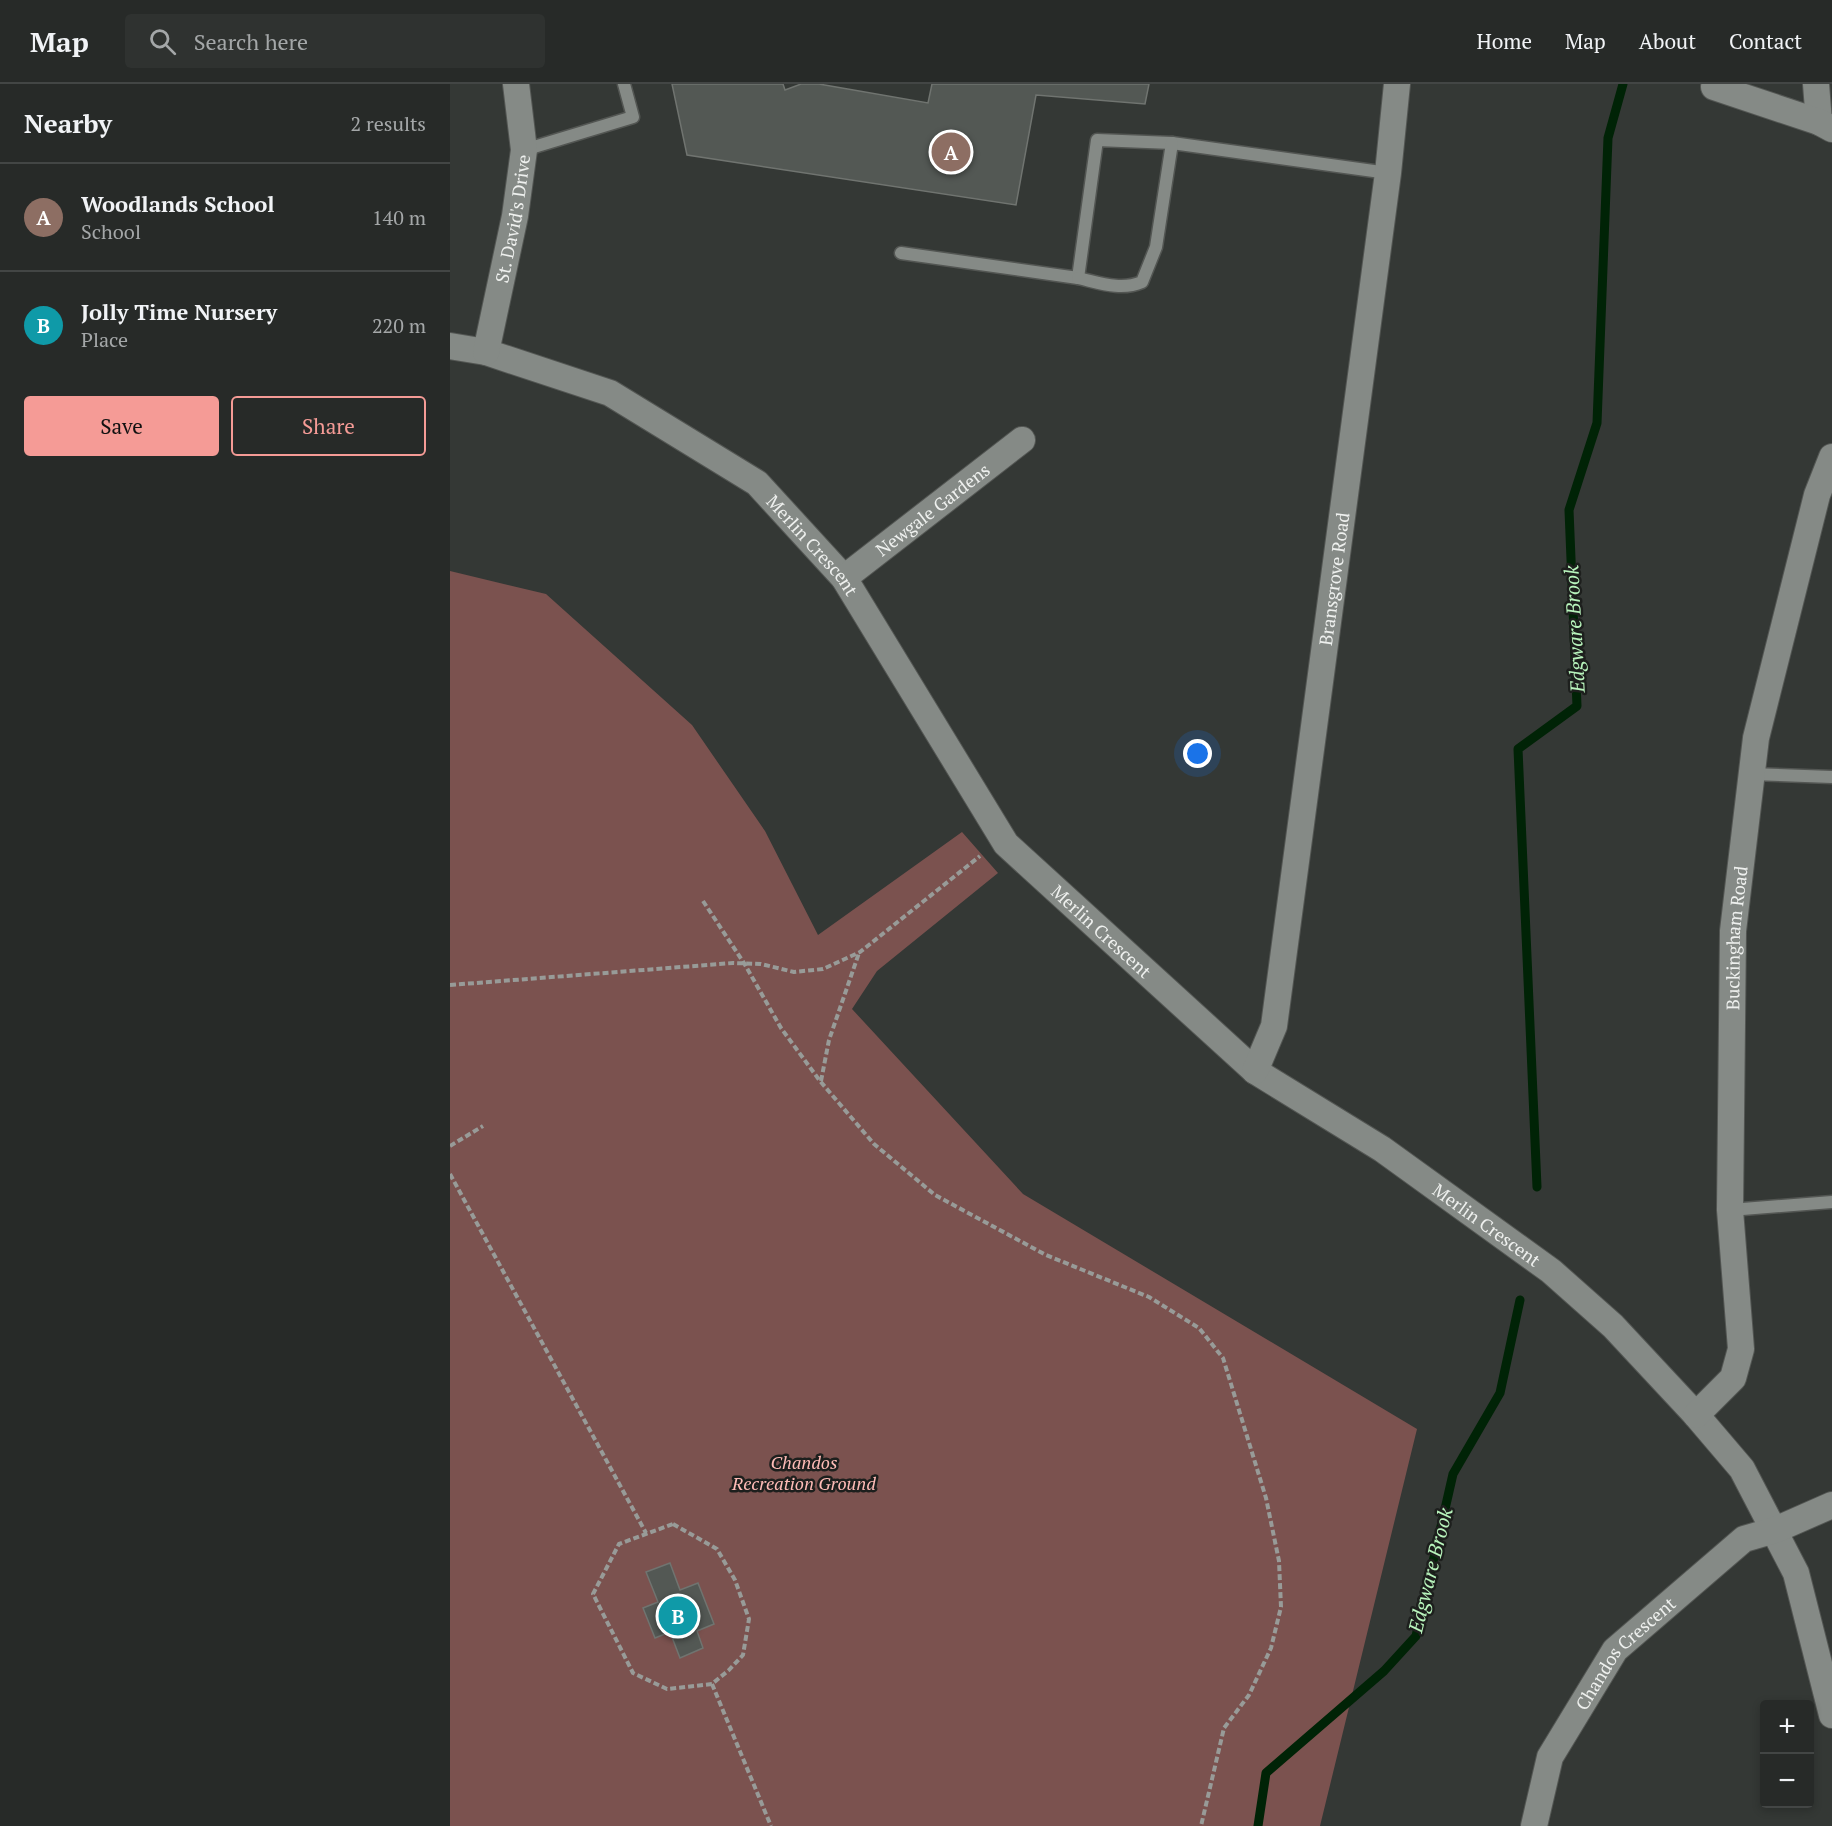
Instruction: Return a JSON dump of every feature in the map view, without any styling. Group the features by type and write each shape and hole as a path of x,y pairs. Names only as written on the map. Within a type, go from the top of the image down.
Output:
{"street":[{"name":"St. David's Drive","path":"486,352 515,216 524,150 516,84"},
{"name":"Bransgrove Road","path":"1255,1071 1274,1026 1388,173 1397,84"},
{"path":"1816,84 1826,125"},
{"path":"1714,87 1826,125"},
{"name":"Merlin Crescent","path":"450,346 486,352 610,393 757,483 844,578 1006,844 1255,1071 1382,1149 1551,1271 1613,1326 1696,1415 1742,1469 1775,1530"},
{"name":"Newgale Gardens","path":"844,578 1022,440"},
{"name":"Buckingham Road","path":"1696,1415 1733,1378 1741,1349 1730,1210 1733,931 1756,738 1824,495 1832,457"},
{"name":"Chandos Crescent","path":"1533,1826 1550,1757 1615,1650 1744,1539 1775,1530 1832,1505"},
{"path":"1775,1530 1796,1573 1832,1715"}],"lane":[{"path":"524,150 633,117 624,84"},
{"path":"1078,278 1097,140 1172,143 1388,173"},
{"path":"901,253 1130,287 1142,282 1156,247 1172,143"},
{"path":"1751,774 1832,777"},
{"path":"1730,1210 1832,1202"}],"path":[{"path":"450,985 744,963 761,964 794,972 822,969 860,952 983,855 1006,844"},
{"path":"703,901 744,963 781,1028 820,1081 874,1144 935,1195 1046,1255 1149,1297 1199,1328 1223,1358 1266,1498 1279,1561 1281,1607 1271,1648 1249,1695 1224,1728 1201,1826"},
{"path":"820,1081 829,1040 860,952"},
{"path":"450,1146 483,1126"},
{"path":"450,1174 646,1533"},
{"path":"673,1524 717,1549 735,1580 749,1619 743,1655 712,1684 667,1689 633,1673 593,1594 619,1544 673,1524"},
{"path":"712,1684 771,1826"}],"green space":[{"name":"Chandos Recreation Ground","path":"450,571 546,594 692,725 765,831 818,935 962,832 998,873 877,971 852,1009 1023,1194 1417,1429 1320,1826 450,1826"}],"building":[{"path":"672,84 783,84 785,90 801,84 819,84 928,103 932,84 1149,84 1145,104 1036,95 1016,205 687,155"},
{"path":"670,1563 680,1590 698,1583 714,1624 697,1631 703,1648 680,1658 670,1632 655,1638 643,1608 658,1602 646,1572"}],"waterway":[{"name":"Edgware Brook","path":"1537,1187 1518,749 1577,706 1569,510 1597,423 1608,138 1623,84"},
{"name":"Edgware Brook","path":"1258,1826 1266,1773 1384,1671 1416,1636 1453,1474 1500,1393 1520,1300"}],"place":[{"name":"Woodlands School","path":"951,152"},
{"name":"Jolly Time Nursery","path":"678,1616"}]}
